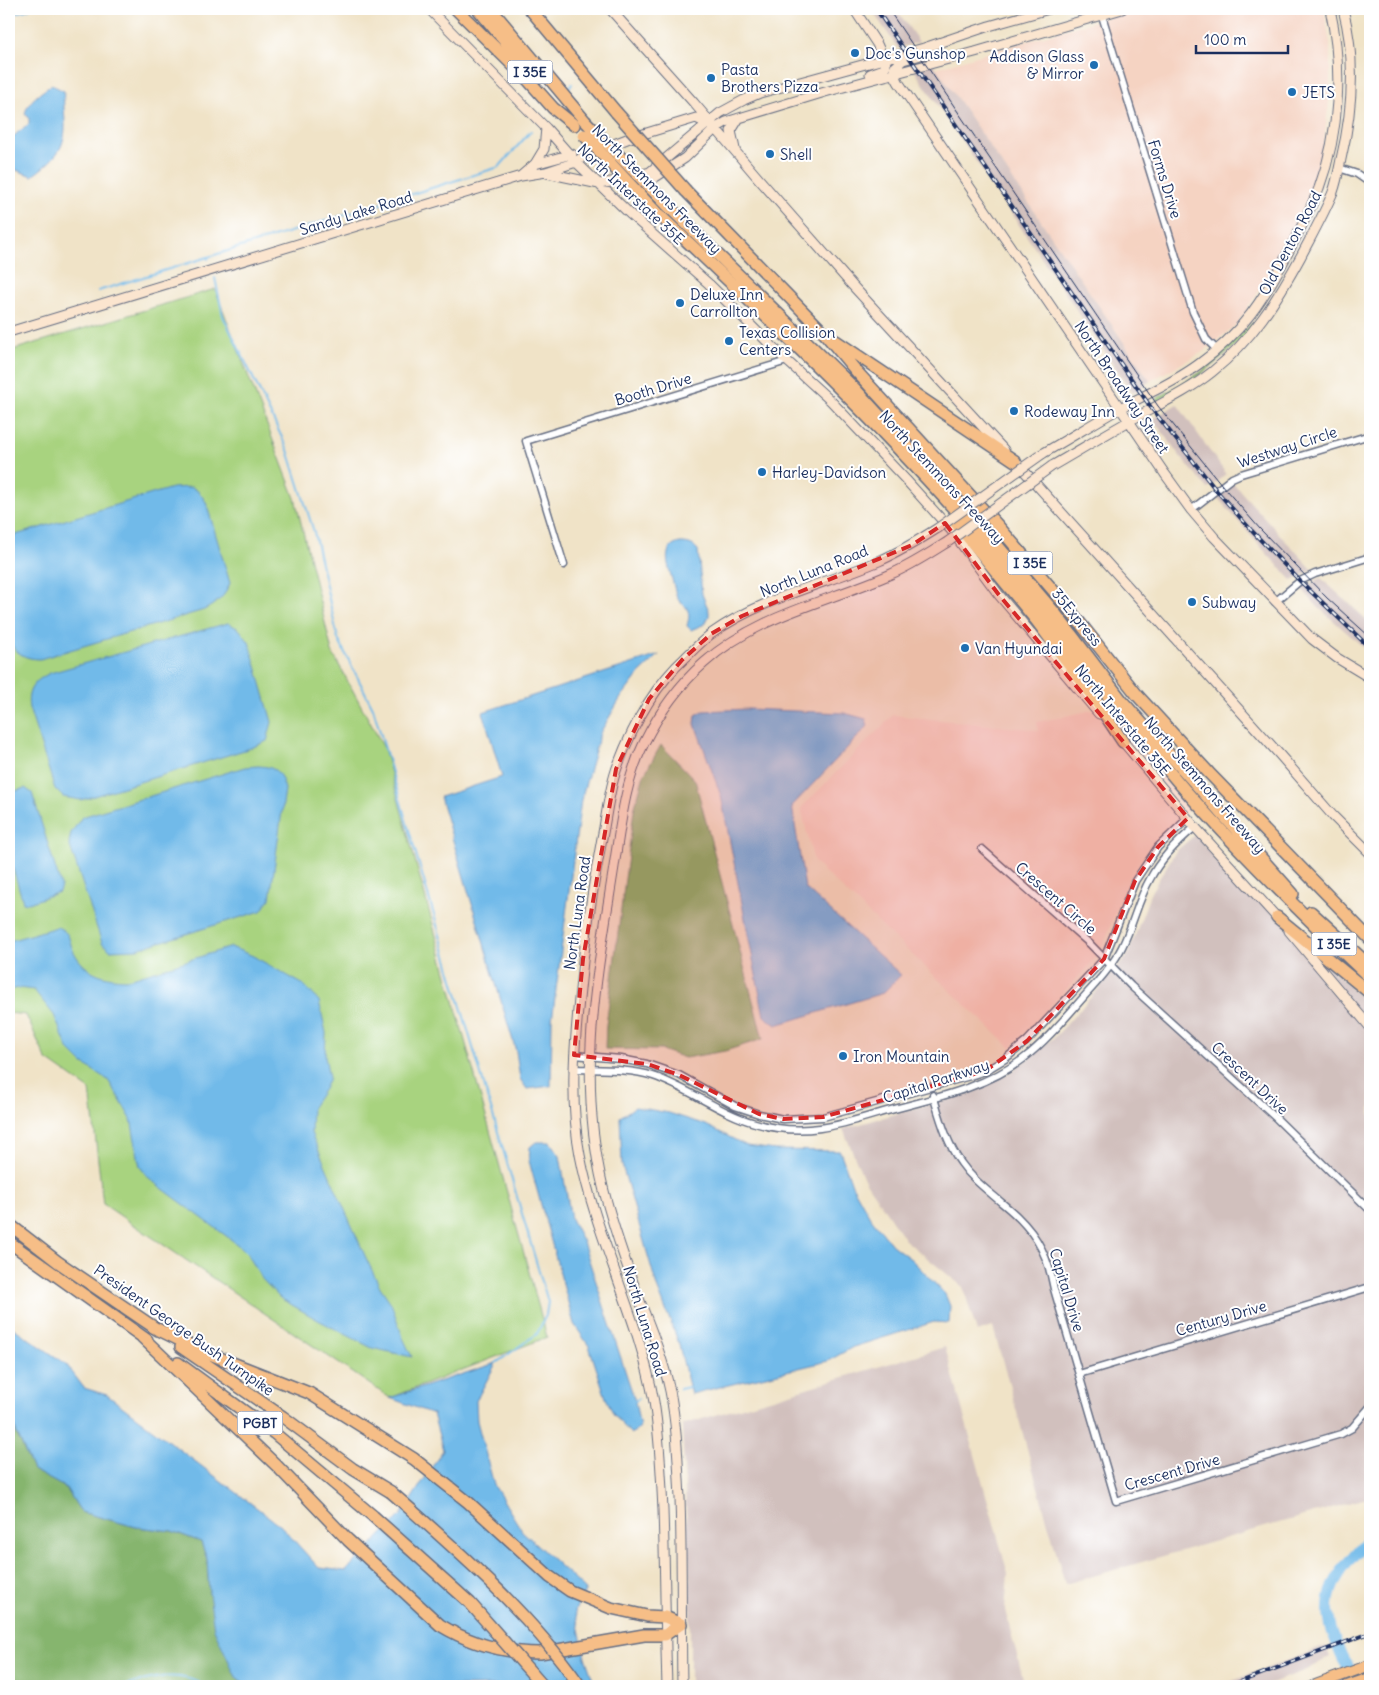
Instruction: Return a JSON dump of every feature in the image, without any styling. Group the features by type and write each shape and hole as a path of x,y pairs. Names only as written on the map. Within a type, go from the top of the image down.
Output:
{"highway":[{"path":"456,9 530,80 553,108 574,125"},
{"name":"North Stemmons Freeway","path":"478,9 574,125 654,210 809,358 936,489 979,537 1185,790 1297,909 1370,978"},
{"name":"35Express","path":"491,9 585,121 666,204 855,389 986,532 1055,613 1123,702 1298,900 1370,966"},
{"name":"North Stemmons Freeway","path":"530,9 616,112 686,191 826,335 863,379 999,527 1069,609 1138,696 1209,773 1370,940"},
{"path":"826,335 1015,461"},
{"path":"936,489 948,512 1036,620 1090,692 1122,742"},
{"path":"1277,917 1370,994"},
{"name":"President George Bush Turnpike","path":"9,1224 58,1262 283,1417 353,1469 391,1492 514,1604 560,1658 580,1686"},
{"name":"President George Bush Turnpike","path":"9,1242 142,1336 274,1433 372,1516 470,1603 543,1686"},
{"path":"153,1327 202,1351 309,1393 414,1459 468,1502 550,1577 584,1598 626,1612 665,1617 681,1624"},
{"path":"142,1336 276,1465 348,1540 440,1625 456,1635 490,1648 523,1653 540,1653 644,1635 665,1634 681,1624"}],"main road":[{"name":"North Interstate 35E","path":"429,9 546,128 576,162 636,220 709,284 787,361 831,401 906,480 951,530 999,595 1122,742 1195,827 1277,917 1370,1027"},
{"path":"610,9 852,285 1015,461 1333,816 1370,853"},
{"path":"825,92 835,85 884,69 886,64 877,44 854,9"},
{"path":"546,172 600,184 650,172 731,106 760,93 924,48 989,26 1049,9"},
{"path":"711,124 739,118 825,92 894,74 1101,12 1122,9"},
{"name":"Old Denton Road","path":"1120,408 1181,376 1217,350 1254,312 1271,286 1319,188 1329,153 1337,109 1338,64 1330,9"},
{"name":"Old Denton Road","path":"1129,421 1196,385 1228,359 1246,341 1264,319 1286,284 1322,216 1334,189 1349,127 1352,93 1351,66 1349,36 1344,9"},
{"path":"894,74 894,68 898,63 925,54 924,48"},
{"path":"1338,64 1351,66"},
{"name":"North Broadway Street","path":"894,74 1191,510 1275,602 1314,641 1337,658 1370,678"},
{"name":"Sandy Lake Road","path":"9,332 521,176 546,172 576,162 585,155 626,139 696,118 711,124"},
{"path":"738,156 731,131 739,118"},
{"path":"521,176 535,164 544,149 546,128"},
{"path":"535,164 569,154 585,155"},
{"path":"1254,312 1264,319"},
{"name":"North Luna Road","path":"667,1686 660,1441 646,1364 591,1201 579,1153 574,1100 573,1068 583,959 598,858 616,770 632,732 649,699 682,660 711,634 742,616 786,595 879,561 912,545 1042,454 1120,408"},
{"name":"North Luna Road","path":"682,1686 681,1531 677,1439 670,1391 659,1348 637,1292 604,1187 594,1136 590,1102 589,1070 594,990 629,784 643,745 662,713 685,681 728,643 757,626 891,574 918,561 949,541 1052,466 1129,421"},
{"path":"660,1441 677,1439"},
{"path":"1316,1685 1370,1665"},
{"path":"1347,1686 1370,1678"}],"street":[{"name":"Forms Drive","path":"1101,12 1192,312 1206,339 1217,350"},
{"path":"1339,168 1357,174 1370,183"},
{"name":"Booth Drive","path":"564,565 526,441 787,361"},
{"name":"Westway Circle","path":"1191,510 1232,478 1241,474 1370,434"},
{"path":"1275,602 1300,581 1314,574 1370,557"},
{"name":"Capital Parkway","path":"574,1055 621,1059 647,1064 679,1075 735,1106 783,1119 823,1117 978,1074 1005,1058 1027,1041 1104,959 1135,882 1158,847 1188,818"},
{"name":"Capital Parkway","path":"573,1068 613,1070 653,1076 724,1112 755,1123 796,1129 819,1128 840,1124 934,1098 984,1081 1023,1059 1046,1039 1111,966 1122,947 1150,878 1169,850 1195,827"},
{"name":"Crescent Circle","path":"982,849 1090,944 1111,966"},
{"name":"Crescent Drive","path":"1111,966 1277,1119 1370,1210"},
{"name":"Capital Drive","path":"931,1088 952,1148 960,1163 978,1184 1004,1204 1040,1243 1049,1265 1054,1289 1116,1501"},
{"name":"Century Drive","path":"1079,1374 1370,1287"},
{"name":"Crescent Drive","path":"1116,1501 1341,1434 1352,1428 1370,1407"}],"highlighted area":[{"path":"945,523 999,595 1188,818 1158,847 1135,881 1104,959 1027,1041 985,1071 823,1117 783,1119 759,1114 679,1075 647,1064 574,1055 583,959 616,769 649,699 682,660 711,634 742,616 912,545"}],"shaded area":[{"path":"871,9 896,9 919,42 898,48"},
{"path":"1136,9 1324,9 1330,44 1330,95 1321,160 1299,220 1265,282 1236,325 1203,352 1150,381 936,68"},
{"path":"933,63 1150,381 1133,393 914,70"},
{"path":"1177,404 1226,474 1208,489 1180,456 1153,419"},
{"path":"1233,483 1312,569 1293,581 1269,556 1215,495"},
{"path":"1321,578 1370,623 1370,653 1318,607 1301,588"},
{"path":"1117,705 1198,800 1148,851 1123,893 1104,943 1092,962 1011,1048 814,862 801,808 893,715 1038,730 1037,722"},
{"path":"1196,834 1213,856 1370,1006 1370,1497 1065,1584 993,1327 977,1332 963,1287 905,1240 864,1179 843,1129 972,1092 1011,1072 1057,1035 1127,957 1151,892 1176,851"},
{"path":"945,1347 1008,1574 1005,1610 1025,1686 690,1686 690,1592 682,1425"},
{"path":"1326,1646 1330,1657 1306,1670 1264,1686 1219,1686"}],"green space":[{"path":"215,289 295,498 332,652 384,748 547,1337 390,1398 103,1204 90,1090 46,1059 26,1015 9,1013 9,351"},
{"path":"1252,323 1254,325 1243,337 1209,368 1172,393 1158,401 1156,399 1201,372"},
{"path":"661,745 695,780 763,1039 725,1051 685,1058 661,1050 605,1049 606,1025 634,810 644,775"},
{"path":"9,1417 33,1470 66,1488 81,1512 136,1527 172,1531 201,1542 207,1559 209,1593 236,1677 248,1686 9,1686"}],"water":[{"path":"52,85 64,91 64,135 61,146 55,156 32,176 11,168 9,165 10,144 13,137 29,124 29,118 25,113 29,104"},
{"path":"192,487 199,492 206,502 230,583 220,599 204,610 40,659 26,657 14,649 9,640 9,537 172,488"},
{"path":"680,543 690,544 698,550 702,594 709,611 705,624 691,630 687,626 688,611 677,597 667,557 670,548"},
{"path":"228,623 239,629 249,642 272,722 267,741 251,748 81,800 63,797 55,789 29,708 28,702 32,687 50,673"},
{"path":"659,655 639,674 620,699 600,733 581,800 552,1020 551,1086 527,1089 520,1079 516,1051 440,797 502,777 483,712"},
{"path":"748,709 844,713 866,719 868,726 792,806 805,888 901,975 883,993 776,1025 764,1016 721,796 695,724 696,715 703,711"},
{"path":"258,766 274,769 281,778 285,789 270,899 261,911 137,949 110,950 102,943 69,843 71,833 82,817 245,767"},
{"path":"25,788 32,793 61,886 59,892 29,903 23,902 9,855 9,793"},
{"path":"57,927 65,932 74,952 84,966 97,974 129,979 231,947 253,956 304,985 319,1001 326,1033 325,1056 329,1078 312,1107 311,1133 366,1258 380,1287 391,1303 403,1338 412,1357 372,1348 280,1298 262,1279 247,1253 151,1180 140,1167 131,1119 108,1080 82,1063 68,1049 54,1015 34,990 18,988 9,990 9,941"},
{"path":"635,1107 669,1113 706,1125 747,1146 775,1150 840,1151 852,1185 870,1217 892,1245 912,1260 945,1294 950,1306 949,1323 934,1322 853,1347 828,1361 691,1394 678,1341 657,1287 622,1165 620,1117"},
{"path":"536,1142 550,1142 560,1156 571,1219 583,1242 635,1401 640,1428 631,1434 614,1415 606,1398 589,1346 574,1324 529,1161 530,1147"},
{"path":"9,1325 66,1364 84,1388 107,1395 281,1526 319,1568 346,1571 401,1515 443,1450 433,1414 390,1398 496,1363 476,1401 477,1421 494,1485 522,1531 586,1590 575,1610 585,1657 595,1686 248,1686 236,1677 214,1629 207,1559 201,1542 172,1531 136,1527 81,1512 66,1488 33,1470 9,1415"}],"waterway":[{"path":"9,15 29,9"},
{"path":"568,88 572,84"},
{"path":"306,227 499,167 531,131"},
{"path":"208,257 296,230"},
{"path":"98,291 208,257 208,259"},
{"path":"215,278 223,316 288,450 314,532 338,639 373,708 548,1302 546,1315 537,1334 496,1363"},
{"path":"680,1389 689,1387"},
{"path":"1362,1686 1360,1677 1347,1666 1341,1656 1330,1623 1328,1609 1334,1583 1341,1571 1370,1537"},
{"path":"125,1686 166,1677 186,1678 206,1686"}],"tram line":[{"path":"888,9 1158,406 1260,529 1327,598 1370,637"}],"railway":[{"path":"876,9 1152,409 1216,490 1252,531 1300,581 1370,648"},
{"path":"1229,1686 1370,1633"}],"place":[{"name":"Doc's Gunshop","path":"855,53"},
{"name":"Addison Glass & Mirror","path":"1094,65"},
{"name":"Pasta Brothers Pizza","path":"711,78"},
{"name":"JETS","path":"1292,92"},
{"name":"Shell","path":"770,154"},
{"name":"Deluxe Inn Carrollton","path":"680,303"},
{"name":"Texas Collision Centers","path":"729,341"},
{"name":"Rodeway Inn","path":"1014,411"},
{"name":"Harley-Davidson","path":"762,472"},
{"name":"Subway","path":"1192,602"},
{"name":"Van Hyundai","path":"965,648"},
{"name":"Iron Mountain","path":"843,1056"}]}
